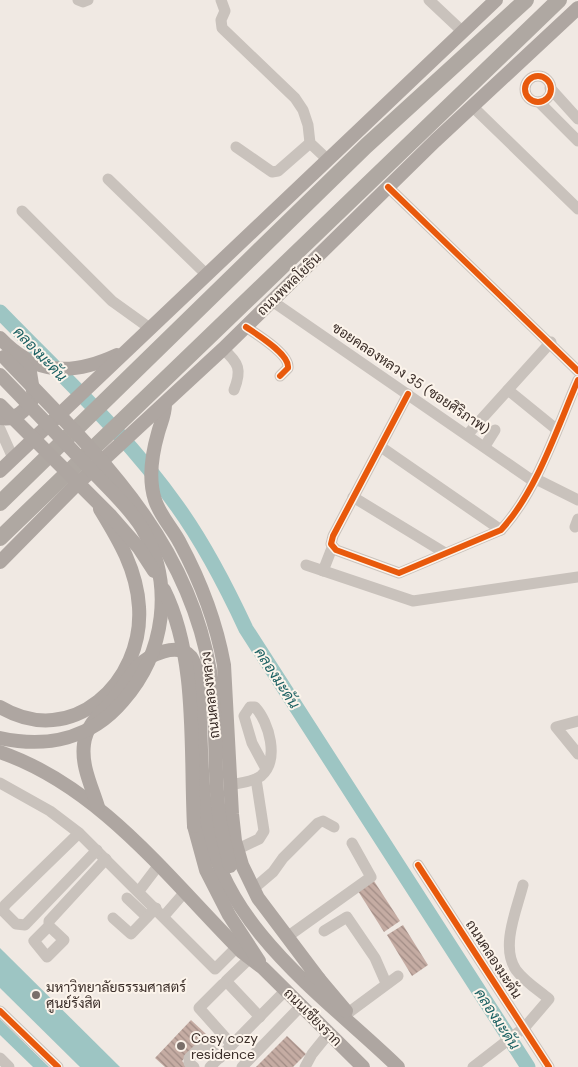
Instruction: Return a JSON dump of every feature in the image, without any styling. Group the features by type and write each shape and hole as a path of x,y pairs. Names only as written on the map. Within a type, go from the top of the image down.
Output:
{"highway":[{"path":"0,503 366,146 526,0"},
{"name":"ถนนพหลโยธิน","path":"0,538 104,449 126,416 559,0"}],"main road":[{"path":"0,471 496,0"},
{"name":"ถนนพหลโยธิน","path":"0,562 104,449 138,428 165,404 388,187 578,8"},
{"path":"0,338 4,353 30,372 34,397 19,414 8,419 0,418"},
{"path":"4,353 44,367 62,370 95,365 129,350"},
{"name":"ถนนคลองหลวง","path":"4,353 113,474 156,531 180,577 196,617 210,672 219,816 230,866 250,904 278,944 300,966 319,980 348,1014 357,1028"},
{"path":"0,375 106,485 141,527 156,559 161,596 159,628 152,654 135,687 111,715 90,730 60,741 39,743 0,738"},
{"path":"165,404 165,414 158,432 151,477 155,502 179,540 206,596 220,642 224,664 232,814 238,849 253,889 272,919 319,980"},
{"name":"ถนนคลองหลวง","path":"0,405 126,532 152,567 166,592 177,622 190,706 194,826 210,878 229,915 263,968"},
{"path":"0,707 23,718 35,721 46,722 75,716 103,698 119,677 132,654 140,609 138,590 124,549 94,500"},
{"path":"187,653 191,646 198,641 202,640 210,645 226,706"},
{"path":"98,807 84,759 84,746 90,725 138,666 149,658 172,650 187,653 193,659 197,671 207,825 218,863 248,917 267,943 340,1017 357,1028"},
{"path":"0,752 21,760 56,778 98,807 237,947 263,968"},
{"name":"ถนนเชียงราก","path":"263,968 363,1067"},
{"name":"ถนนเชียงราก","path":"357,1028 398,1067"}],"street":[{"path":"78,0 83,2 88,0"},
{"path":"221,0 225,11 221,20 222,28 295,98 303,110 308,125 310,143 328,160"},
{"path":"429,0 463,32"},
{"path":"514,67 546,79 550,88 578,119"},
{"path":"514,67 529,99 539,102 578,141"},
{"path":"524,88 528,80 534,76"},
{"path":"539,102 547,97 550,88"},
{"path":"473,107 578,209"},
{"path":"236,147 272,172 278,171 310,143"},
{"path":"108,179 207,275"},
{"path":"388,187 578,371"},
{"path":"22,211 112,301 151,329"},
{"name":"ซอยคลองหลวง 35 (ซอยศิริภาพ)","path":"272,301 534,480 578,500"},
{"path":"246,327 278,351 288,362 288,368 280,376"},
{"path":"468,434 550,342"},
{"path":"223,349 236,360 238,372 234,390"},
{"path":"332,548 399,573 501,530 509,521 534,480 578,380"},
{"path":"508,390 556,429"},
{"path":"323,571 332,548 332,536 408,394"},
{"path":"0,429 14,458"},
{"path":"484,446 495,430"},
{"path":"381,447 501,530"},
{"path":"353,498 445,554"},
{"path":"306,565 413,601 578,577"},
{"path":"578,721 556,727 578,754"},
{"path":"230,785 256,779 266,769"},
{"path":"238,849 253,843 263,834 263,818 256,779"},
{"path":"0,783 50,810 79,833 139,890 215,969 237,947"},
{"path":"253,889 273,872 283,858 318,823 323,821 334,827"},
{"path":"79,833 5,905 3,911 16,924 25,925 97,850"},
{"path":"287,937 371,877 352,843"},
{"path":"49,926 48,923 52,917 106,859"},
{"name":"ถนนคลองมะดัน","path":"418,865 522,1029 549,1067"},
{"path":"139,890 158,866"},
{"path":"473,1067 522,1029 549,998 516,970 512,961 510,946 523,885"},
{"path":"113,918 131,934 148,917 160,912 184,893"},
{"path":"127,898 148,917"},
{"path":"324,931 347,917 375,958 386,983"},
{"path":"250,958 226,981 260,1017"},
{"path":"348,1014 386,983 398,976"},
{"path":"223,984 199,1008 232,1045"},
{"path":"210,1067 286,990"},
{"path":"242,1067 302,1005"},
{"path":"0,1011 58,1067"},
{"path":"305,1067 312,1054 329,1033"},
{"path":"194,1067 189,1062 189,1058 204,1044 220,1058"},
{"path":"0,1058 9,1067"}],"water":[{"path":"0,948 120,1067 80,1067 0,988"},
{"path":"0,1019 49,1067 33,1067 0,1035"}],"building":[{"path":"374,881 400,921 384,932 358,891"},
{"path":"403,925 428,965 412,976 387,935"},
{"name":"Cosy cozy residence","path":"191,1020 206,1034 182,1061 188,1067 165,1067 155,1058"},
{"path":"287,1036 306,1054 293,1067 256,1067"}],"waterway":[{"name":"คลองมะดัน","path":"0,312 115,430 158,480 177,506 214,566 246,629 528,1067"}],"cycle path":[{"path":"538,76 547,80 551,89 547,98 538,102 529,98 525,89 529,80 538,76"},
{"path":"388,187 578,371"},
{"path":"246,327 272,345 284,357 288,368 280,376"},
{"path":"408,394 333,536 331,544 336,550 399,573 501,530 514,514 536,478 578,380"},
{"path":"418,865 549,1067"},
{"path":"0,1011 58,1067"}],"place":[{"name":"มหาวิทยาลัยธรรมศาสตร์ ศูนย์รังสิต","path":"36,995"},
{"name":"Cosy cozy residence","path":"181,1046"}]}
